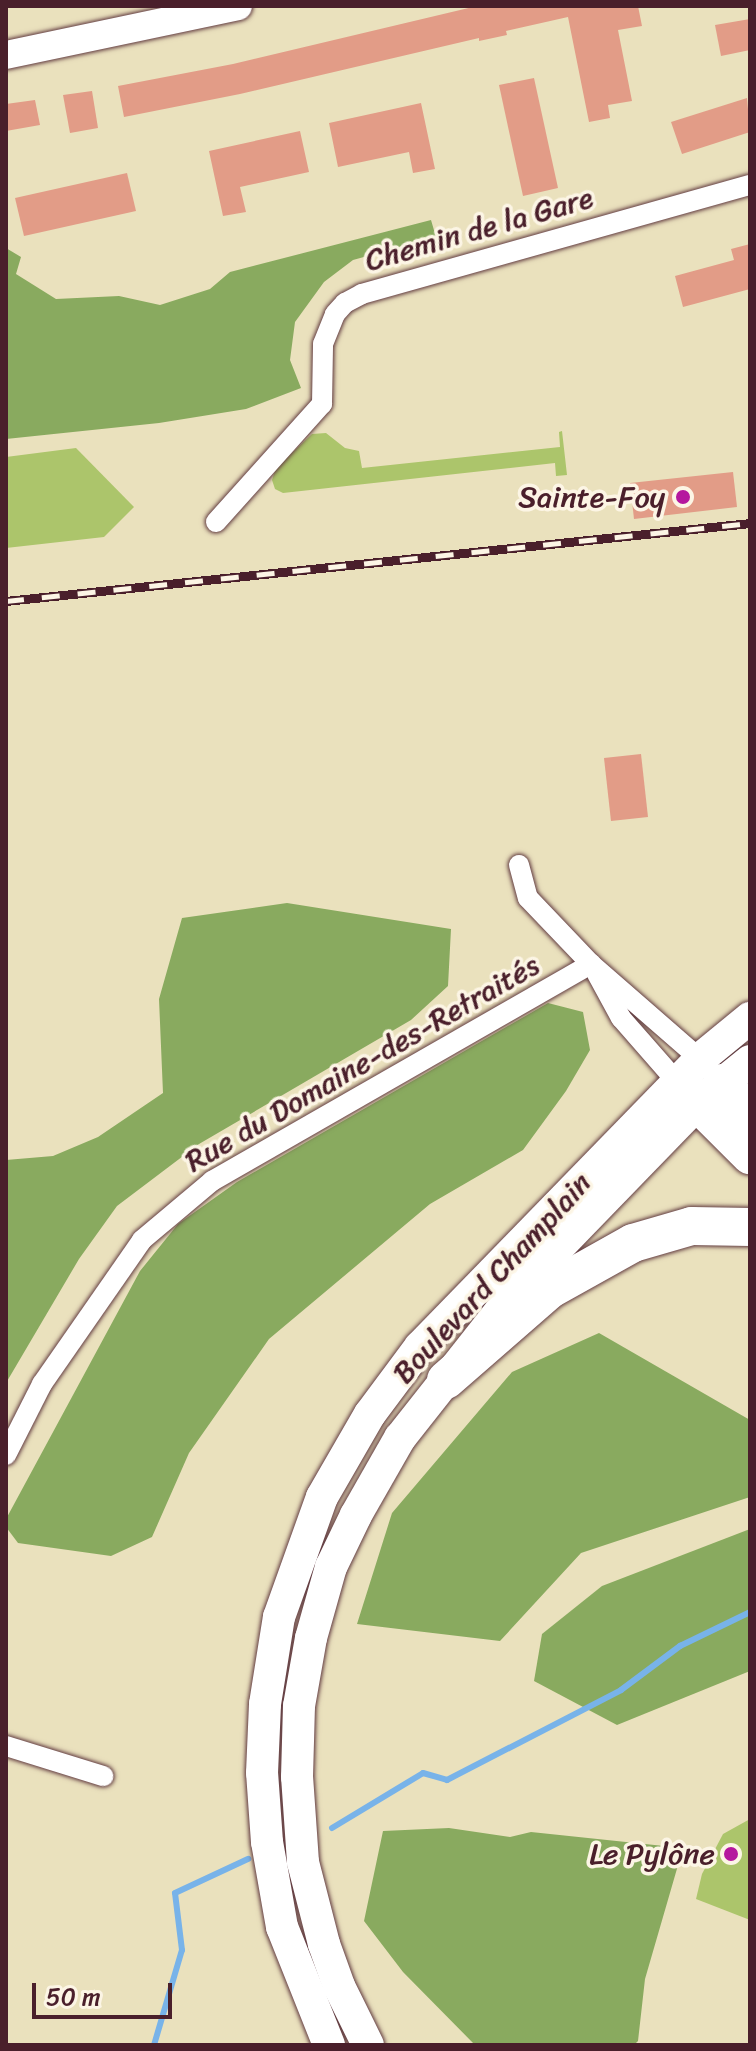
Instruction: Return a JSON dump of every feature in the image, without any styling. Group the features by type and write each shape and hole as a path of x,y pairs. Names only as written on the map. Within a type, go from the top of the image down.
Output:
{"highway":[{"path":"709,1078 750,1115"},
{"path":"709,1078 750,1155"},
{"path":"446,1380 549,1290 633,1243 692,1226 750,1227"}],"main road":[{"name":"Boulevard Champlain","path":"368,2045 339,1986 303,1862 297,1777 299,1706 311,1638 331,1567 356,1515 400,1438 516,1291 709,1078 750,1018"},
{"name":"Boulevard Champlain","path":"329,2045 282,1927 267,1842 262,1773 265,1704 279,1617 322,1497 370,1414 420,1347 709,1078"}],"street":[{"path":"6,55 158,14 238,6"},
{"name":"Chemin de la Gare","path":"216,522 322,404 323,344 335,314 345,303 362,294 750,185"},
{"name":"Rue du Domaine-des-Retraités","path":"519,865 528,898 709,1078"},
{"name":"Rue du Domaine-des-Retraités","path":"591,964 621,1018 709,1078"},
{"name":"Rue du Domaine-des-Retraités","path":"6,1455 42,1384 142,1240 212,1181 591,964"},
{"path":"6,1746 103,1776"}],"green space":[{"path":"431,220 436,237 353,260 324,282 295,322 290,360 301,388 246,409 159,423 6,439 6,248 21,257 16,274 56,299 119,296 160,305 210,289 230,272"},
{"path":"562,431 567,475 556,476 555,463 283,493 275,489 272,480 276,468 312,434 326,433 345,448 359,451 362,468 560,447 559,432"},
{"path":"76,448 134,507 104,537 6,548 6,457"},
{"path":"287,903 451,929 448,986 411,1020 199,1144 117,1206 79,1259 6,1383 6,1160 53,1156 98,1137 163,1093 159,999 182,918"},
{"path":"548,1003 583,1012 590,1050 566,1091 523,1150 430,1204 269,1339 189,1453 152,1537 111,1556 18,1543 6,1527 6,1519 140,1271 178,1224 237,1182"},
{"path":"599,1333 750,1420 750,1497 581,1553 500,1641 357,1624 392,1513 512,1372"},
{"path":"750,1529 750,1671 617,1725 534,1681 542,1634 602,1586"},
{"name":"Le Pylône","path":"750,1819 750,1920 696,1899 702,1874 723,1834"},
{"path":"449,1828 510,1837 531,1832 683,1848 645,1979 638,2041 634,2045 475,2045 403,1972 364,1921 383,1831"}],"building":[{"path":"477,6 638,6 642,26 618,30 632,101 608,105 610,118 589,122 568,17 506,31 507,35 479,41 479,38 240,94 124,117 118,86 233,64"},
{"path":"750,19 750,50 721,56 715,25"},
{"path":"534,78 558,188 523,196 499,85"},
{"path":"92,91 98,128 70,133 63,95"},
{"path":"747,98 750,132 682,154 671,122"},
{"path":"35,100 40,125 6,131 6,104"},
{"path":"421,103 435,169 413,173 409,152 338,167 329,123"},
{"path":"300,131 309,172 240,187 246,212 223,216 209,151"},
{"path":"127,173 136,211 24,236 15,198"},
{"path":"750,244 750,289 683,307 675,276 734,260 731,249"},
{"path":"733,472 737,507 634,519 630,483"},
{"path":"641,754 648,817 611,821 604,758"}],"waterway":[{"path":"332,1828 423,1773 447,1780 621,1690 680,1646 750,1612"},
{"path":"154,2045 182,1950 175,1893 248,1859"}],"railway":[{"path":"6,601 750,523"}],"place":[{"name":"Sainte-Foy","path":"683,497"},
{"name":"Le Pylône","path":"731,1854"}]}
